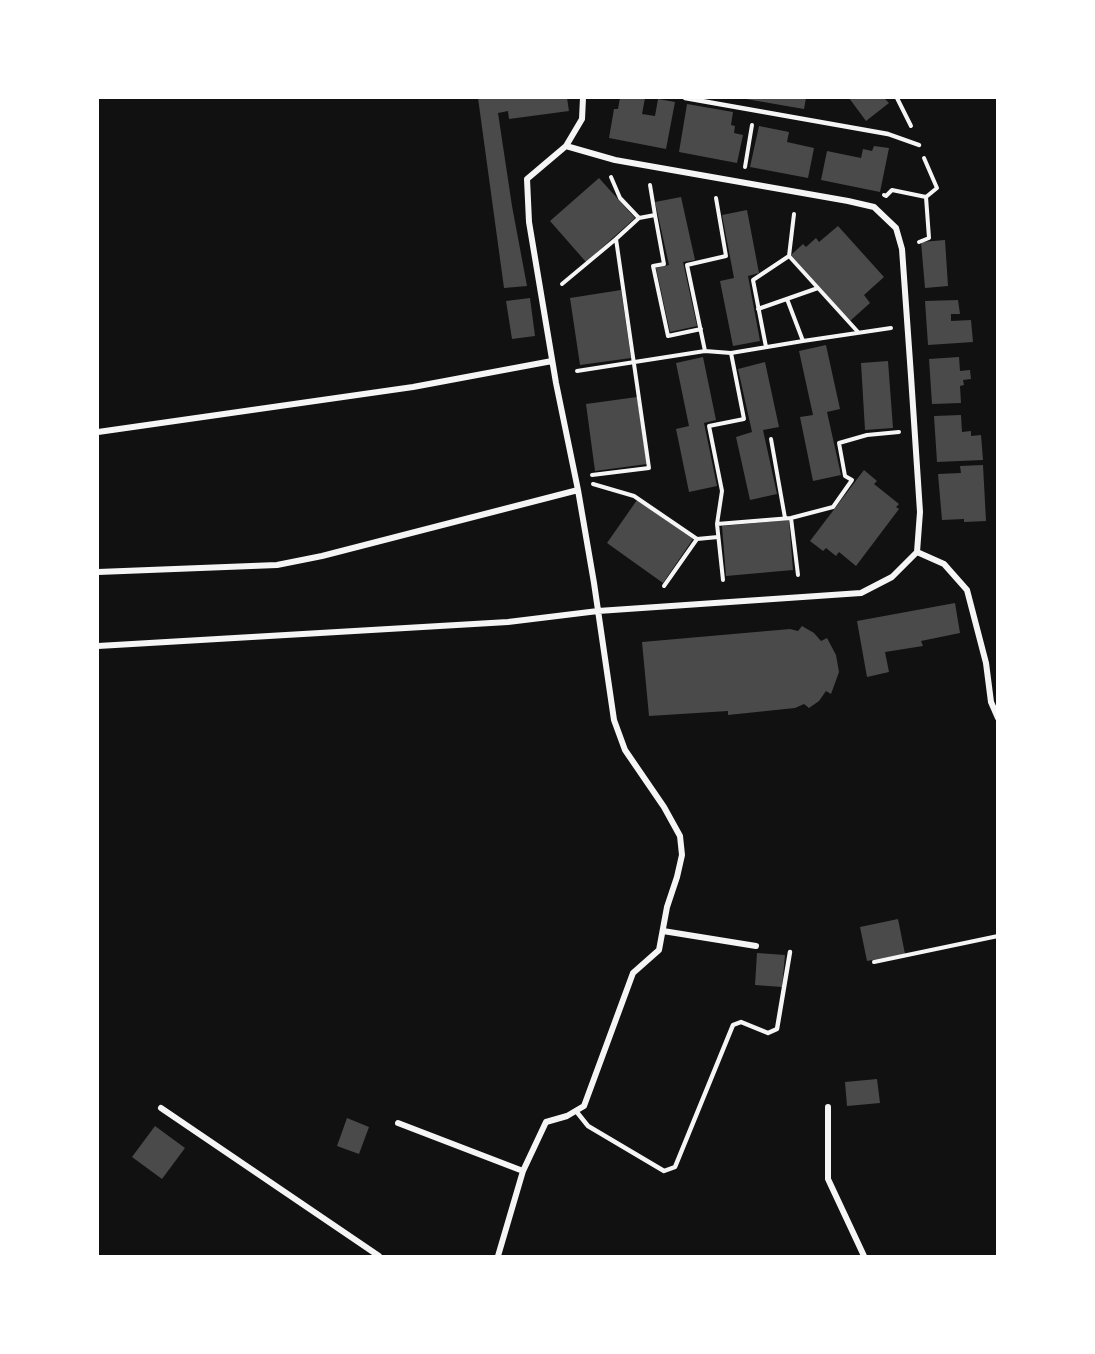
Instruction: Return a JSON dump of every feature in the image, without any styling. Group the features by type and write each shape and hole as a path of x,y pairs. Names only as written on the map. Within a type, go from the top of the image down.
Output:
{"street":[{"path":"498,1257 524,1171 546,1122 567,1116 584,1106 633,973 659,950 682,855 680,836 664,807 625,750 614,720 578,490 552,361 529,222 527,179 566,146 582,119 583,98"},
{"path":"98,646 508,622 598,611 861,593 892,577 917,552 920,512 902,249 896,228 874,207 615,160 566,146"},
{"path":"98,432 413,387 552,361"},
{"path":"98,572 277,565 322,556 578,490"},
{"path":"917,552 944,564 967,590 986,663 991,702 998,718"},
{"path":"663,931 756,946"},
{"path":"828,1107 828,1179 864,1257"},
{"path":"160,1108 379,1257"},
{"path":"398,1123 524,1171"}],"lane":[{"path":"685,98 888,134 919,145"},
{"path":"576,1111 588,1126 664,1171 675,1167 733,1025 741,1022 768,1033 777,1029 790,952"}],"path":[{"path":"745,167 755,110"},
{"path":"611,177 620,198 639,219"},
{"path":"650,185 664,264 653,266 668,336 701,329"},
{"path":"926,197 937,188"},
{"path":"886,195 892,190 926,197"},
{"path":"919,242 928,238 926,197"},
{"path":"705,351 687,265 726,256 716,198"},
{"path":"766,347 753,280 789,256 794,214"},
{"path":"562,285 639,219 655,215"},
{"path":"592,475 649,468 616,239"},
{"path":"789,256 858,332"},
{"path":"758,309 819,288"},
{"path":"787,299 803,340"},
{"path":"577,371 705,351 730,353 891,327"},
{"path":"723,580 717,524 723,490 709,426 744,419 730,353"},
{"path":"717,524 792,518 833,507 852,480 845,476 839,443 867,435 899,432"},
{"path":"771,439 785,518"},
{"path":"593,484 634,496 697,539 718,537"},
{"path":"792,518 798,575"},
{"path":"664,586 697,539"},
{"path":"874,962 998,936"}],"building":[{"path":"478,98 567,98 569,111 509,119 508,111 498,113 527,286 504,288"},
{"path":"620,98 645,98 642,114 655,116 658,99 675,102 666,149 609,138 614,109 618,109"},
{"path":"746,98 806,98 804,109"},
{"path":"849,98 884,98 889,103 866,121"},
{"path":"687,104 733,112 731,125 735,126 734,133 743,135 737,163 679,152"},
{"path":"759,126 789,132 787,142 814,148 808,178 750,167"},
{"path":"874,146 889,148 880,192 821,180 827,151 861,158 863,149 872,151"},
{"path":"599,178 635,218 586,262 550,221"},
{"path":"681,197 695,260 683,262 697,326 670,332 656,268 669,265 655,202"},
{"path":"747,210 759,273 748,276 760,341 733,346 720,281 734,278 722,215"},
{"path":"838,226 884,277 864,295 870,303 850,321 791,255 803,244 806,247 816,238 819,242"},
{"path":"945,240 948,286 925,288 921,242"},
{"path":"621,290 631,358 580,365 570,298"},
{"path":"530,298 535,336 512,339 506,301"},
{"path":"958,300 960,314 951,314 951,321 971,320 973,342 928,345 925,301"},
{"path":"826,345 840,409 827,412 841,475 813,481 800,417 813,415 799,351"},
{"path":"703,357 716,420 704,423 717,486 689,492 676,429 689,426 676,363"},
{"path":"959,357 960,371 970,370 971,379 963,380 964,385 960,386 961,403 932,404 929,359"},
{"path":"888,361 893,428 865,430 861,363"},
{"path":"765,362 779,427 763,430 777,494 750,500 736,437 752,432 738,369"},
{"path":"637,397 647,464 595,471 586,404"},
{"path":"961,415 962,432 971,431 971,436 981,435 983,460 937,462 934,416"},
{"path":"983,465 986,521 942,520 938,474 961,473 960,466"},
{"path":"864,470 877,481 874,484 899,504 896,507 899,509 856,566 839,552 836,556 826,548 823,551 810,541"},
{"path":"637,500 693,539 663,583 607,543"},
{"path":"789,520 793,570 726,576 722,526"},
{"path":"955,603 960,633 921,641 923,646 885,652 889,672 867,677 857,621"},
{"path":"802,626 814,633 821,641 827,638 836,655 839,672 831,694 826,691 819,701 809,708 804,704 795,708 728,715 728,711 649,716 642,642 790,629 798,631"},
{"path":"898,919 905,954 867,961 860,927"},
{"path":"757,953 785,955 782,987 755,985"},
{"path":"877,1079 880,1103 847,1106 845,1082"},
{"path":"347,1118 369,1127 359,1154 337,1146"},
{"path":"155,1126 185,1148 162,1179 132,1157"}]}
